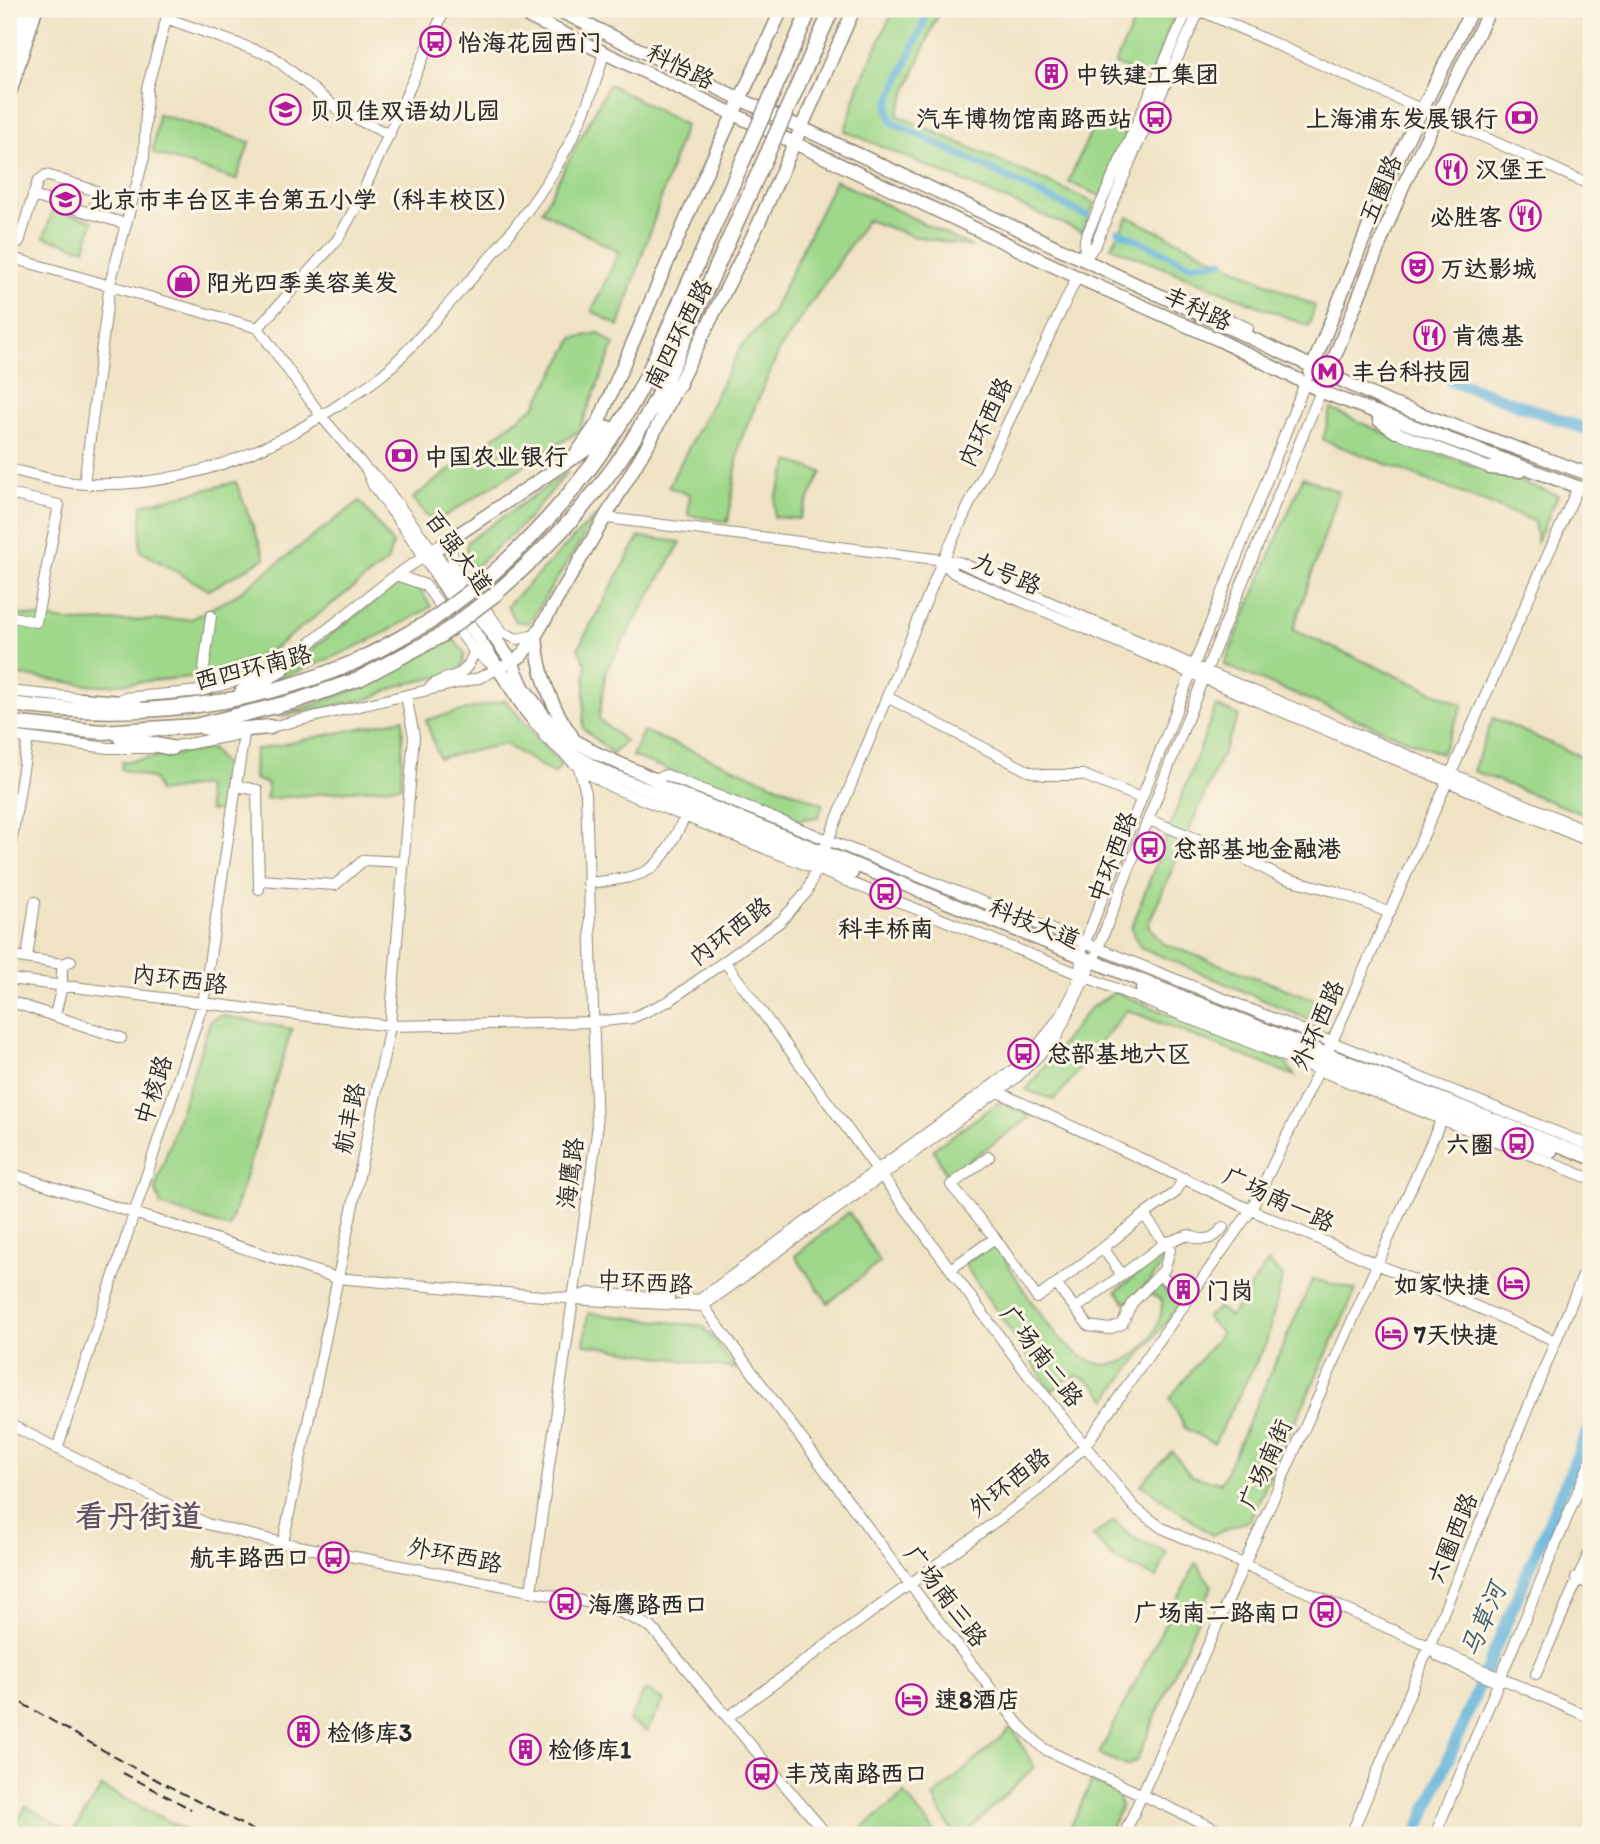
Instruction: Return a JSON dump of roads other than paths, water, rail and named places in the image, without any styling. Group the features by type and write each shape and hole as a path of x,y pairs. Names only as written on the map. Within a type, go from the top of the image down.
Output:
{"highway":[{"path":"574,457 596,442 638,393 810,9"},
{"name":"南四环西路","path":"440,636 494,595 543,552 582,509 639,430 705,295 832,9"},
{"path":"639,430 678,384"},
{"name":"西四环南路","path":"9,704 94,713 185,708 223,703 350,664 430,621 484,582 531,540 578,486 638,393"},
{"name":"西四环南路","path":"9,723 102,733 195,726 296,702 359,679 440,636"},
{"path":"223,703 279,671 295,655"},
{"path":"81,700 185,708"},
{"path":"195,726 225,731 270,727"},
{"path":"102,733 170,748"}],"main road":[{"path":"9,60 24,9"},
{"path":"9,96 36,9"},
{"name":"科怡路","path":"512,9 794,143"},
{"name":"科怡路","path":"556,9 802,128"},
{"name":"南四环西路","path":"429,554 574,457 599,421 733,114 782,9"},
{"name":"南四环西路","path":"506,665 522,655 536,635 607,518 758,225 854,9"},
{"name":"五圈路","path":"1305,383 1388,178 1472,9"},
{"name":"五圈路","path":"1321,391 1403,186 1490,9"},
{"name":"丰科路","path":"802,128 1390,403 1591,475"},
{"name":"丰科路","path":"794,143 1364,410 1591,492"},
{"path":"1149,291 1186,299"},
{"path":"1248,328 1279,352"},
{"path":"1364,410 1396,432"},
{"path":"1490,468 1539,474"},
{"name":"百强大道","path":"429,554 506,665"},
{"path":"536,635 538,664 564,724 576,742"},
{"name":"科技大道","path":"506,665 545,717 576,742 654,779 660,786 822,856 1086,962 1591,1158"},
{"name":"科技大道","path":"506,665 514,694 538,727 578,763 604,772 688,812 822,856"},
{"name":"科技大道","path":"1325,1057 1444,1115 1591,1166"}],"street":[{"path":"9,257 258,328 338,239 390,135 445,9"},
{"path":"1084,260 1096,244 1196,9 1591,185"},
{"path":"84,484 110,284 144,157 147,88 168,13 272,56 340,111 390,135"},
{"path":"9,470 84,484 167,480 218,468 268,448 322,416 382,375 482,266 548,185 574,136 604,52"},
{"path":"9,148 9,156"},
{"path":"9,239 19,242 38,181 46,175 99,192 92,213"},
{"path":"33,195 126,224"},
{"name":"内环西路","path":"9,979 390,1026 594,1022 632,1018 651,1011 725,962 796,906 807,892 942,562 1077,277"},
{"name":"丰科路","path":"1186,299 1248,328"},
{"name":"百强大道","path":"258,328 322,416 367,470 373,485 429,554"},
{"name":"中环西路","path":"1086,962 1141,798 1305,383"},
{"name":"中环西路","path":"9,1173 337,1278 576,1297 589,1293 701,1303 994,1089 1029,1067 1052,1043 1149,820 1321,391"},
{"path":"1396,432 1490,468"},
{"name":"外环西路","path":"9,1424 206,1524 283,1543 607,1606 651,1628 728,1717 1040,1489 1084,1447 1251,1210 1391,913 1578,487"},
{"path":"9,494 59,505 36,622 9,616"},
{"name":"九号路","path":"607,518 942,562 959,562 1205,676 1451,778 1591,832"},
{"path":"451,538 453,565 503,633 517,639 536,635"},
{"name":"西四环南路","path":"9,691 81,700 201,691 250,677 295,655 396,575 429,554"},
{"path":"396,575 425,585 474,651 506,665"},
{"path":"201,691 211,616"},
{"path":"427,690 436,681 460,676 467,670 474,651"},
{"path":"9,736 108,748 170,748 244,734 406,696 506,665"},
{"name":"航丰路","path":"283,1543 390,1026 414,736 406,696"},
{"path":"887,697 1028,771 1044,775 1083,775 1141,798"},
{"name":"中核路","path":"57,1449 203,1003 244,734"},
{"path":"9,856 29,740"},
{"name":"海鹰路","path":"531,1591 576,1297 597,1132 586,793 578,763"},
{"name":"九号路","path":"1451,778 1591,842"},
{"path":"236,786 257,790 259,885 335,885 364,860 404,862"},
{"path":"588,883 635,878 645,873 661,860 688,812"},
{"path":"1149,820 1238,855 1280,877 1338,892 1391,913"},
{"path":"822,856 1325,1057 1591,1146"},
{"path":"27,958 35,902"},
{"path":"13,956 66,962 55,1015"},
{"name":"广场南二路","path":"725,962 1084,1447 1135,1508 1161,1528 1591,1718"},
{"path":"9,1001 121,1038"},
{"name":"广场南一路","path":"994,1089 1251,1210 1376,1266 1556,1341"},
{"path":"1444,1115 1591,1179"},
{"name":"广场南街","path":"1124,1835 1444,1115"},
{"path":"989,1157 951,1185 995,1238 1037,1298 1175,1192 1184,1178"},
{"path":"1056,1284 1089,1326 1109,1329 1122,1324 1132,1303 1160,1276 1170,1250 1144,1215"},
{"path":"1075,1310 1165,1242 1189,1235 1199,1240 1209,1238 1218,1235 1223,1227"},
{"path":"952,1268 995,1238"},
{"path":"1103,1248 1122,1275"},
{"name":"六圈西路","path":"1350,1835 1591,1256"},
{"path":"1160,1276 1180,1290"},
{"name":"广场南三路","path":"701,1303 909,1583 1019,1725 1044,1749 1227,1835"},
{"path":"1500,1679 1591,1460"},
{"path":"1435,1835 1493,1695 1591,1476"},
{"path":"1536,1674 1591,1549"},
{"path":"1577,1579 1591,1585"},
{"path":"728,1717 827,1835"}],"waterway":[{"path":"926,9 923,25 890,100 888,109 892,122 1087,216"},
{"path":"1118,231 1190,265 1223,261"},
{"path":"1450,380 1591,431"},
{"name":"马草河","path":"1416,1835 1591,1423"}],"railway":[{"path":"9,1696 134,1768 262,1835"},
{"path":"123,1773 191,1809"}],"place":[{"name":"怡海花园西门","path":"435,42"},
{"name":"中铁建工集团","path":"1052,74"},
{"name":"贝贝佳双语幼儿园","path":"285,110"},
{"name":"汽车博物馆南路西站","path":"1155,118"},
{"name":"上海浦东发展银行","path":"1521,118"},
{"name":"汉堡王","path":"1452,169"},
{"name":"北京市丰台区丰台第五小学（科丰校区）","path":"66,199"},
{"name":"必胜客","path":"1525,216"},
{"name":"万达影城","path":"1417,268"},
{"name":"阳光四季美容美发","path":"183,282"},
{"name":"肯德基","path":"1429,335"},
{"name":"丰台科技园","path":"1328,371"},
{"name":"中国农业银行","path":"401,456"},
{"name":"总部基地金融港","path":"1150,848"},
{"name":"科丰桥南","path":"886,894"},
{"name":"总部基地六区","path":"1024,1053"},
{"name":"六圈","path":"1517,1144"},
{"name":"如家快捷","path":"1513,1284"},
{"name":"门岗","path":"1183,1290"},
{"name":"7天快捷","path":"1391,1334"},
{"name":"航丰路西口","path":"333,1557"},
{"name":"海鹰路西口","path":"565,1604"},
{"name":"广场南二路南口","path":"1325,1612"},
{"name":"速8酒店","path":"912,1699"},
{"name":"检修库3","path":"304,1732"},
{"name":"检修库1","path":"525,1749"},
{"name":"丰茂南路西口","path":"761,1773"}],"district":[{"name":"看丹街道","path":"139,1516"}]}
